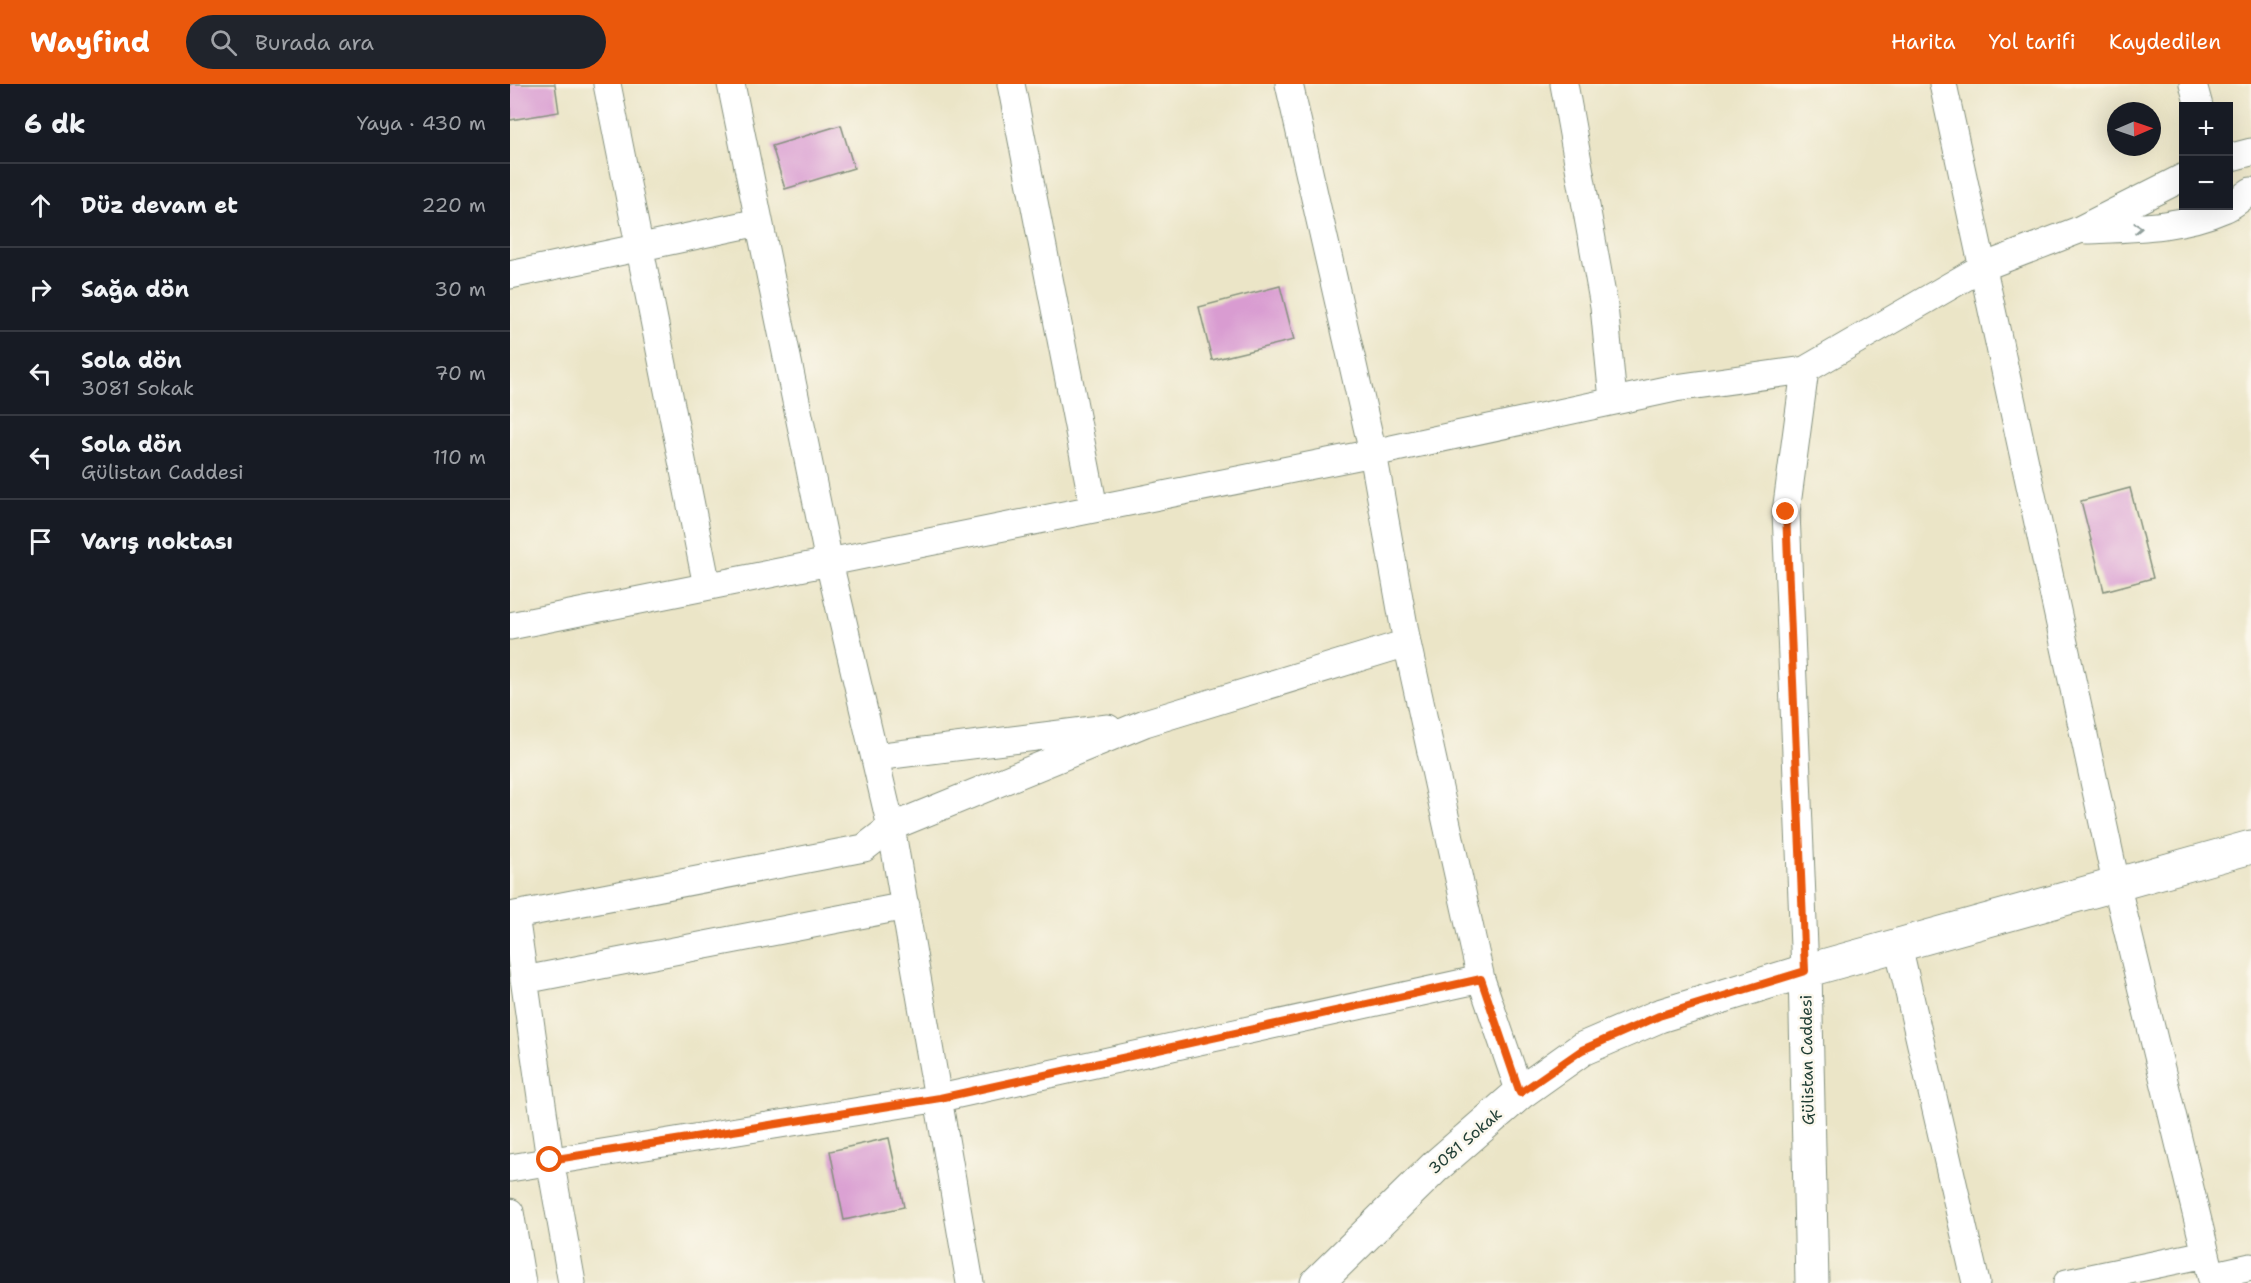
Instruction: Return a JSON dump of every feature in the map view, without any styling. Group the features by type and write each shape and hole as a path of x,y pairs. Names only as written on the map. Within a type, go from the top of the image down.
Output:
{"street":[{"path":"607,84 707,586"},
{"path":"731,84 829,562 891,827 940,1098 970,1283"},
{"path":"1011,84 1094,508"},
{"path":"1289,84 1373,453 1407,643 1481,979 1520,1093"},
{"path":"1564,84 1604,306 1613,400"},
{"path":"1943,84 2116,882 2210,1271"},
{"path":"2193,84 2198,102"},
{"path":"2233,157 2251,152"},
{"path":"510,626 1373,453 1613,400 1675,388 1804,370 1983,267 2079,230 2179,180"},
{"path":"2079,230 2145,228 2189,221 2225,209 2251,191"},
{"path":"510,275 759,222"},
{"name":"Gülistan Caddesi","path":"1804,370 1786,512 1805,971 1812,1283"},
{"path":"572,1283 550,1160 524,980 512,916 864,848 891,827 1145,723 1407,643"},
{"path":"875,757 1145,723"},
{"name":"3081 Sokak","path":"1317,1283 1435,1167 1520,1093 1582,1050 1648,1021 1805,971 2251,846"},
{"path":"524,980 906,906"},
{"path":"1898,945 1976,1283"},
{"path":"510,1168 940,1098 1481,979"},
{"path":"510,1212 522,1283"},
{"path":"2067,1283 2251,1267"}],"building":[{"path":"510,84 555,84 559,112 510,120"},
{"path":"841,125 854,168 785,189 772,146"},
{"path":"1280,286 1294,340 1212,360 1199,307"},
{"path":"2130,488 2153,578 2104,591 2081,501"},
{"path":"889,1138 904,1207 844,1220 830,1151"}],"route":[{"path":"550,1160 940,1098 1481,979 1520,1093 1582,1050 1659,1016 1805,971 1786,512"}]}
